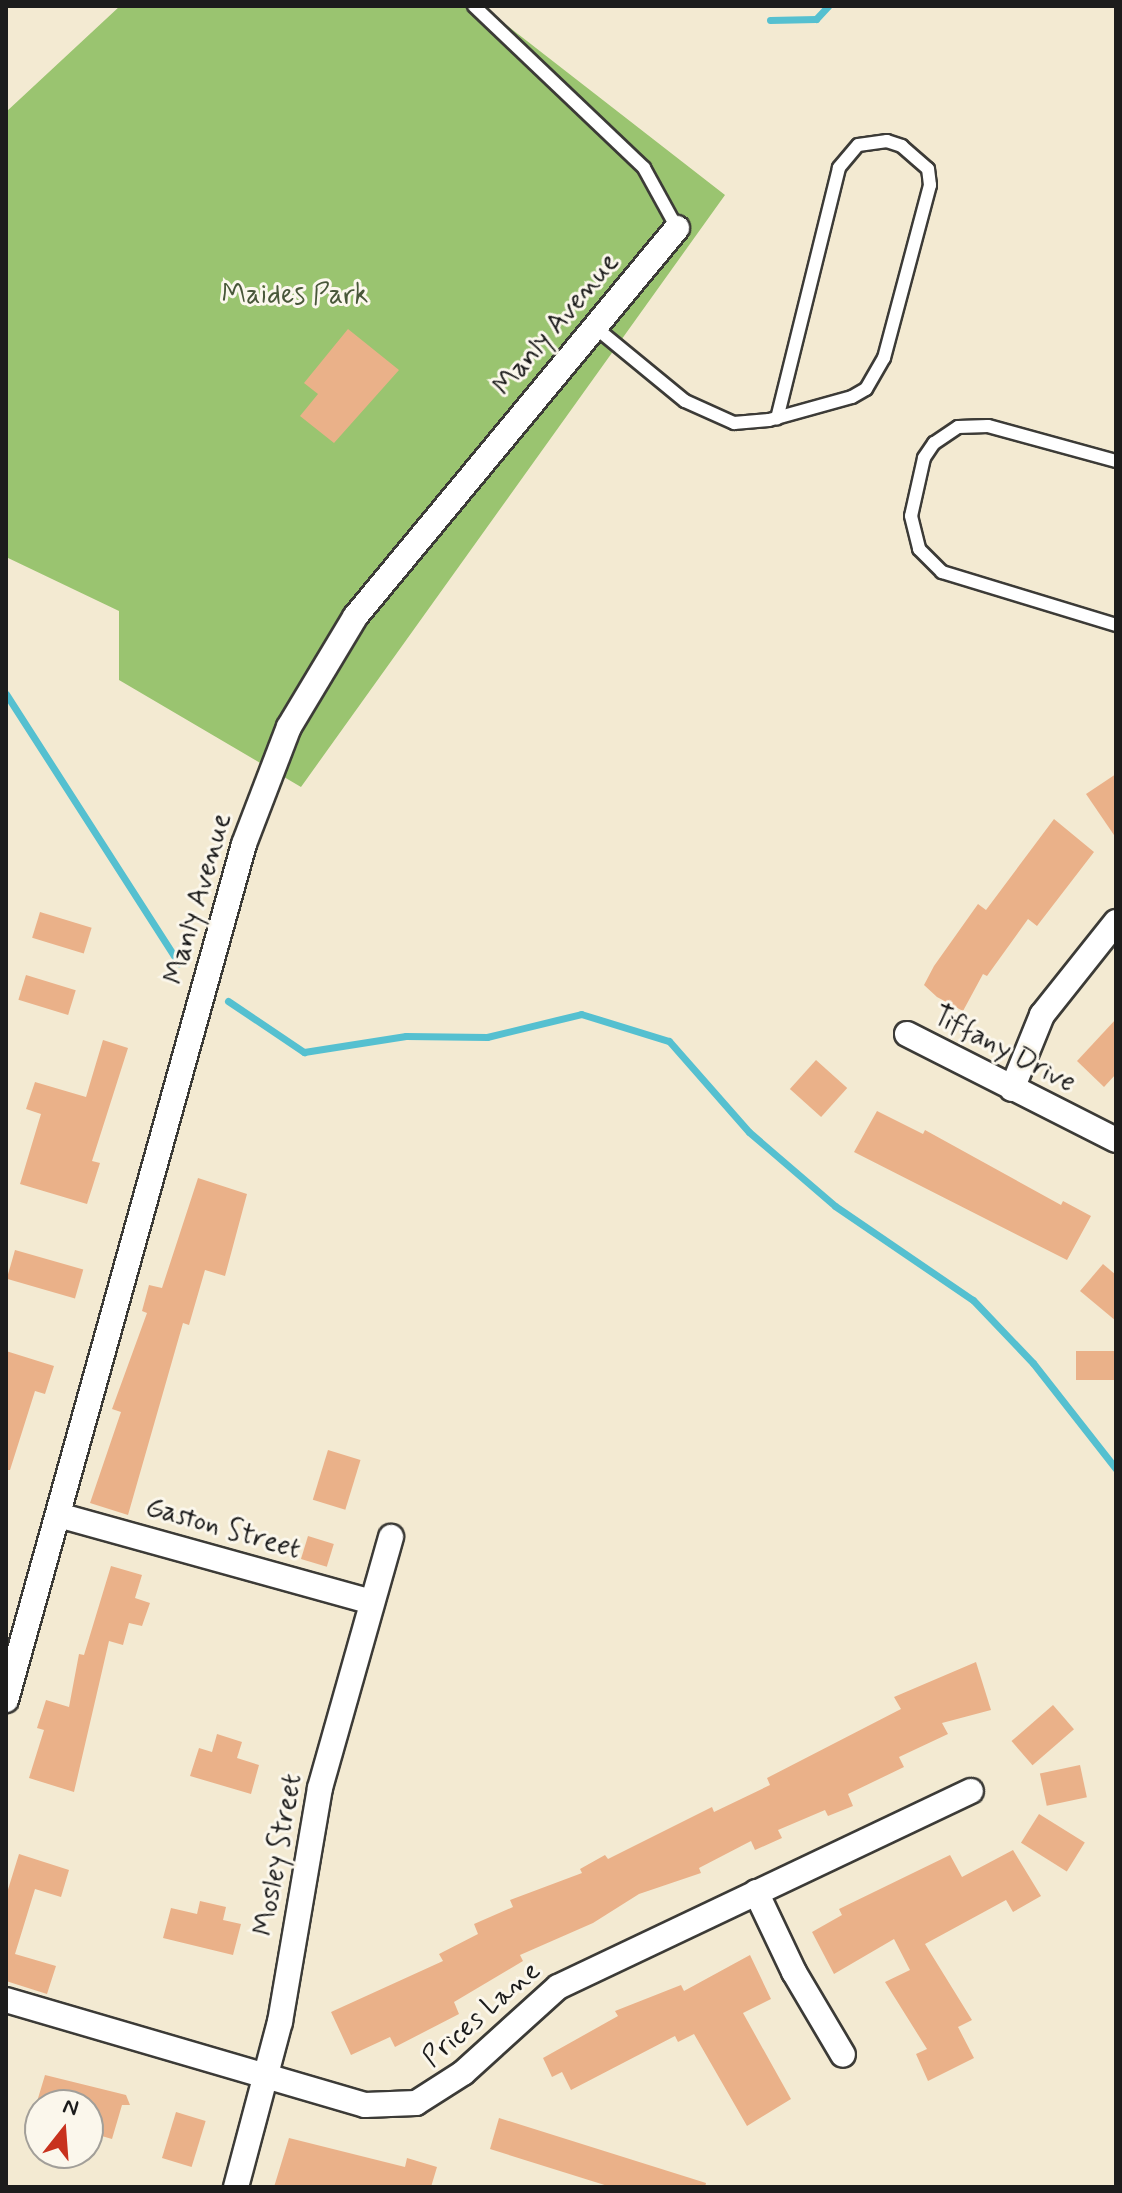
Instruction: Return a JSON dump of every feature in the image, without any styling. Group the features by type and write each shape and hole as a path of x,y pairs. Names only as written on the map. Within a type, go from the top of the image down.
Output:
{"street":[{"name":"Manly Avenue","path":"6,1700 244,844 289,727 355,617 677,228"},
{"path":"1012,1089 1042,1015 1116,922"},
{"name":"Tiffany Drive","path":"907,1034 1116,1140"},
{"name":"Gaston Street","path":"58,1515 371,1602"},
{"name":"Mosley Street","path":"236,2187 267,2080 320,1788 391,1537"},
{"name":"Prices Lane","path":"6,2000 267,2080 365,2105 416,2103 463,2073 558,1987 971,1791"},
{"path":"756,1892 794,1972 843,2055"}],"lane":[{"path":"474,6 644,168 677,228"},
{"path":"596,328 699,411 734,423 777,418 852,397 877,376 930,185 928,169 902,146 871,141 858,145 839,168 777,418"},
{"path":"1116,461 988,426 958,427 934,443 924,458 911,516 919,549 942,572 1116,625"}],"green space":[{"name":"Maides Park","path":"120,6 482,6 725,195 301,787 119,680 119,611 6,557 6,112"}],"building":[{"path":"348,329 399,370 334,443 300,416 318,394 304,383"},
{"path":"1116,774 1116,838 1086,794"},
{"path":"1054,819 1094,852 1037,926 1028,919 987,976 983,974 963,1011 937,997 924,985 934,966 978,904 986,910"},
{"path":"40,912 92,928 84,954 32,938"},
{"path":"26,975 76,990 68,1015 18,1000"},
{"path":"1116,1019 1116,1074 1104,1087 1077,1061"},
{"path":"103,1040 128,1048 92,1161 100,1163 87,1204 20,1184 41,1114 26,1109 35,1082 86,1097"},
{"path":"816,1060 847,1088 821,1117 790,1089"},
{"path":"877,1111 923,1134 925,1130 1061,1205 1063,1201 1091,1216 1067,1260 854,1152"},
{"path":"198,1178 247,1194 225,1276 205,1270 189,1325 183,1323 128,1515 90,1503 121,1412 112,1409 147,1313 142,1311 149,1285 162,1288"},
{"path":"15,1250 83,1270 75,1298 7,1279"},
{"path":"1103,1264 1116,1275 1116,1321 1080,1291"},
{"path":"6,1351 54,1366 45,1394 35,1391 10,1470 6,1470"},
{"path":"1076,1351 1116,1351 1116,1380 1076,1380"},
{"path":"328,1450 361,1460 345,1510 313,1500"},
{"path":"308,1536 334,1544 327,1567 301,1559"},
{"path":"111,1566 142,1575 135,1598 150,1603 142,1626 129,1623 123,1645 109,1641 74,1792 29,1778 44,1730 37,1728 46,1700 69,1707 79,1654 84,1655"},
{"path":"976,1662 991,1710 942,1723 948,1734 899,1757 904,1767 848,1794 853,1806 828,1816 825,1810 778,1830 782,1838 755,1850 751,1841 699,1868 701,1873 639,1894 593,1923 520,1955 523,1961 454,2002 459,2014 395,2047 390,2037 351,2055 331,2012 443,1961 439,1954 478,1934 474,1924 513,1907 510,1900 582,1873 580,1869 605,1855 608,1859 712,1807 714,1812 770,1785 767,1778 901,1709 894,1697"},
{"path":"1053,1705 1074,1729 1032,1765 1011,1741"},
{"path":"217,1734 242,1742 237,1758 259,1765 251,1794 190,1776 199,1748 212,1752"},
{"path":"1080,1765 1087,1797 1047,1806 1040,1774"},
{"path":"1039,1814 1085,1843 1067,1871 1021,1843"},
{"path":"1013,1850 1041,1896 1013,1912 1006,1900 925,1944 972,2020 958,2027 974,2058 928,2081 916,2054 927,2049 885,1982 910,1970 894,1939 834,1974 812,1932 842,1915 839,1909 950,1855 962,1877"},
{"path":"19,1854 69,1870 61,1897 35,1889 15,1954 56,1966 47,1994 6,1981 6,1896"},
{"path":"200,1901 226,1907 223,1920 241,1924 233,1955 163,1938 171,1908 197,1914"},
{"path":"750,1955 771,1999 743,2013 791,2099 747,2126 694,2034 678,2042 675,2036 571,2090 562,2072 552,2077 543,2058 618,2016 615,2011 681,1985 684,1991"},
{"path":"45,2075 102,2089 41,2089"},
{"path":"104,2090 126,2095 130,2105 122,2105 112,2139 104,2137"},
{"path":"176,2112 206,2121 192,2167 162,2158"},
{"path":"499,2118 706,2183 705,2187 611,2187 490,2149"},
{"path":"289,2138 405,2167 407,2158 437,2167 431,2187 274,2187"}],"waterway":[{"path":"770,20 816,19 828,6"},
{"path":"6,694 179,963"},
{"path":"228,1001 304,1052 406,1036 487,1037 581,1014 669,1041 749,1132 835,1206 973,1300 1033,1363 1116,1469"}]}
